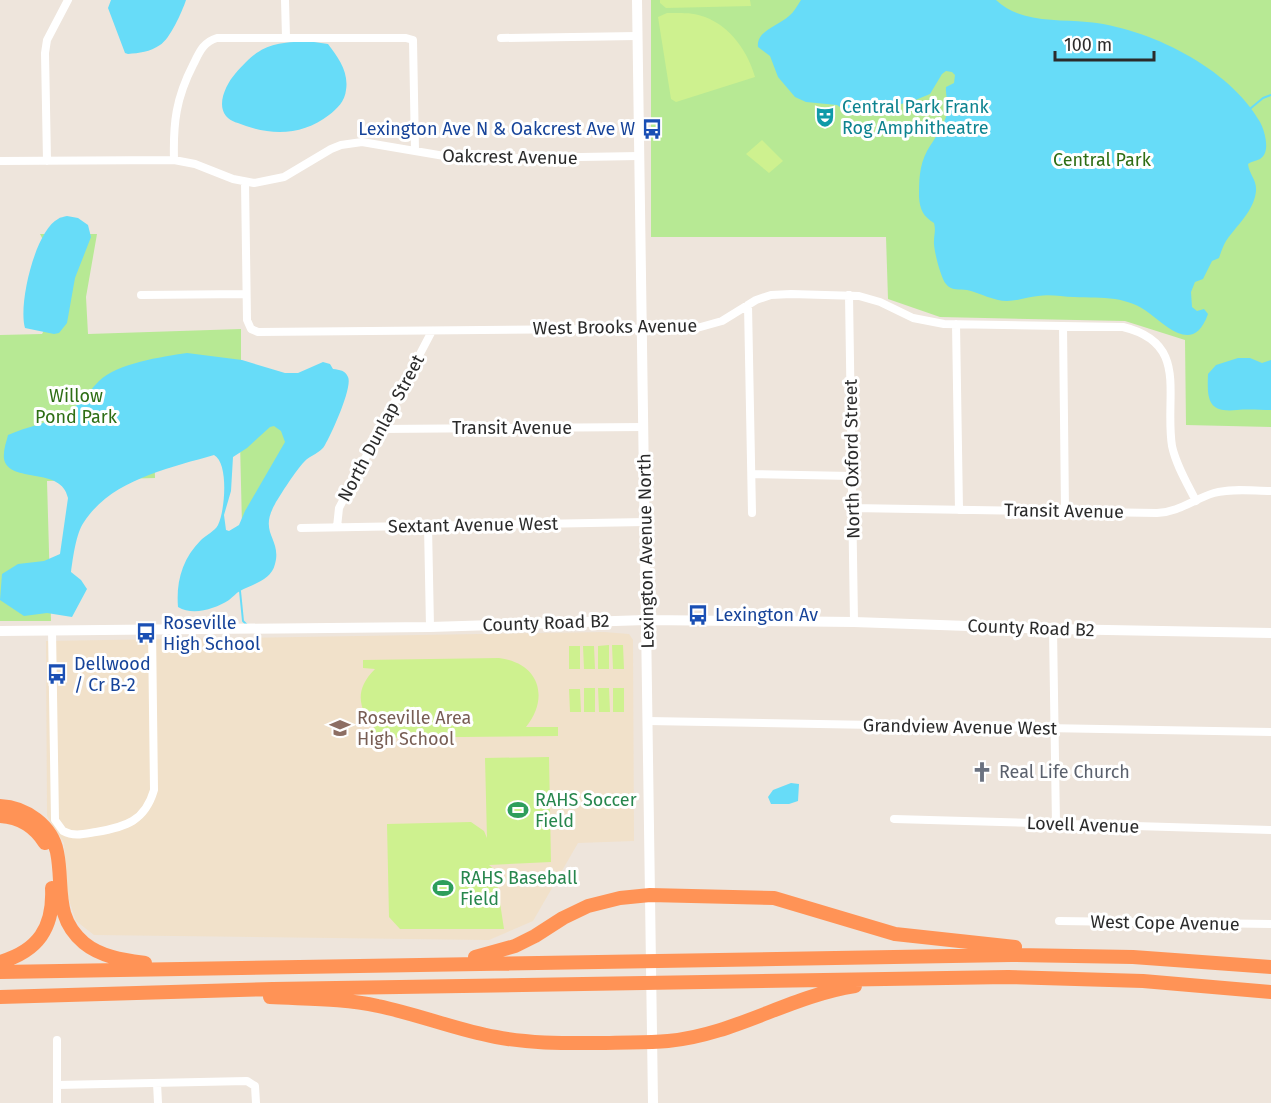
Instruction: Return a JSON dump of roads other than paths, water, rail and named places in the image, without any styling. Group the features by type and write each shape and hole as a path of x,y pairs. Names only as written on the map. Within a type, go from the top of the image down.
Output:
{"highway":[{"path":"0,806 14,808 32,816 51,837 57,853 63,912 72,929 85,944 111,957 192,969"},
{"path":"0,816 23,822 42,838 52,865 53,901 49,922 39,939 23,953 0,962"},
{"path":"413,964 482,956 505,950 527,941 563,918 588,906 620,898 650,895 761,896 788,901 895,934 1103,956 1271,967"},
{"path":"0,972 991,955 1103,956"},
{"path":"0,997 1008,977 1143,981 1271,992"},
{"path":"183,992 355,1002 401,1011 474,1032 517,1040 560,1043 651,1042 689,1039 709,1034 808,997 841,988 940,978"}],"street":[{"path":"47,161 46,40 68,0"},
{"path":"285,0 286,37"},
{"name":"Lexington Avenue North","path":"637,0 653,1103"},
{"path":"501,38 637,36"},
{"path":"174,160 174,121 181,92 202,47 217,38 406,38 413,40 415,151"},
{"name":"Oakcrest Avenue","path":"0,161 174,160 195,164 245,182 264,183 284,177 331,149 352,143 374,143 444,157 479,160 639,156"},
{"path":"141,295 246,294 245,182"},
{"name":"West Brooks Avenue","path":"246,294 247,320 251,329 258,332 689,328 722,321 756,300 779,294 849,295 880,302 922,320 956,324 1123,327 1150,337 1161,348 1169,364 1173,448 1181,471 1196,501"},
{"name":"North Oxford Street","path":"849,295 854,622"},
{"path":"748,305 752,513"},
{"path":"956,324 959,510"},
{"path":"1063,326 1065,511"},
{"name":"North Dunlap Street","path":"337,527 339,508 432,331"},
{"name":"Transit Avenue","path":"380,429 644,427"},
{"path":"752,474 852,476"},
{"name":"Transit Avenue","path":"852,508 1168,512 1222,491 1271,491"},
{"name":"Sextant Avenue West","path":"301,528 645,522"},
{"path":"428,526 430,627"},
{"name":"County Road B2","path":"0,631 430,627 646,620 854,622 1271,633"},
{"path":"52,630 55,820 63,831 77,835 126,826 144,811 151,800 154,790 152,629"},
{"path":"1053,629 1056,825"},
{"name":"Grandview Avenue West","path":"648,721 1271,732"},
{"name":"Lovell Avenue","path":"894,819 1271,830"},
{"name":"West Cope Avenue","path":"1059,921 1271,924"},
{"path":"57,1040 57,1103"},
{"path":"57,1085 247,1081 255,1086 256,1103"},
{"path":"157,1083 158,1103"}],"water":[{"path":"111,0 186,0 175,25 164,42 148,51 128,54 125,53 108,8"},
{"path":"801,0 996,0 1016,13 1027,16 1087,22 1135,32 1185,54 1229,84 1260,122 1266,147 1260,159 1248,164 1256,187 1252,205 1226,241 1219,258 1212,261 1203,279 1195,282 1191,292 1192,307 1197,311 1204,309 1208,314 1202,326 1196,333 1181,334 1173,331 1141,308 1115,299 1047,295 1002,301 948,286 942,276 936,256 934,223 927,218 920,206 919,185 924,157 947,114 946,87 954,83 955,75 946,71 930,94 869,116 852,109 843,109 837,105 806,102 795,97 778,77 770,56 758,47 758,41 764,33 791,14"},
{"path":"307,41 328,44 344,71 345,94 335,110 310,126 279,132 257,129 230,120 226,116 222,100 226,88 251,57 274,45"},
{"path":"67,216 78,218 88,225 91,237 75,278 67,323 59,333 54,334 25,328 23,317 26,287 36,253 50,226 59,218"},
{"path":"187,353 242,360 285,373 298,373 323,362 330,364 333,369 344,372 348,377 345,400 325,445 301,465 270,514 269,529 276,548 276,555 270,574 217,606 197,611 178,607 179,580 185,563 194,547 217,527 220,518 224,499 224,477 219,460 214,455 142,478 109,496 95,508 84,522 75,546 71,572 87,589 72,617 47,613 24,616 0,600 2,574 18,564 44,561 60,554 68,498 64,488 56,482 8,467 4,456 8,435 65,414 79,403 99,381 117,370 140,362","holes":["274,426 281,431 285,442 239,525 229,531 226,530 224,515 231,491 233,457 247,448 270,427"]},
{"path":"1238,358 1250,358 1262,363 1271,360 1271,410 1227,410 1215,407 1211,403 1208,374 1216,365"},
{"path":"791,783 799,784 798,801 789,804 771,804 768,797 773,790"}],"waterway":[{"path":"1251,108 1263,98 1271,95"},
{"path":"240,591 243,621 247,625"}],"place":[{"name":"Central Park Frank Rog Amphitheatre","path":"825,117"},
{"name":"Lexington Ave N & Oakcrest Ave W","path":"652,129"},
{"name":"Lexington Av","path":"698,615"},
{"name":"Roseville High School","path":"146,633"},
{"name":"Dellwood / Cr B-2","path":"57,674"},
{"name":"Roseville Area High School","path":"340,728"},
{"name":"Real Life Church","path":"982,772"},
{"name":"RAHS Soccer Field","path":"518,810"},
{"name":"RAHS Baseball Field","path":"443,888"}],"park label":[{"name":"Central Park","path":"1102,160"},
{"name":"Willow Pond Park","path":"76,406"}]}
